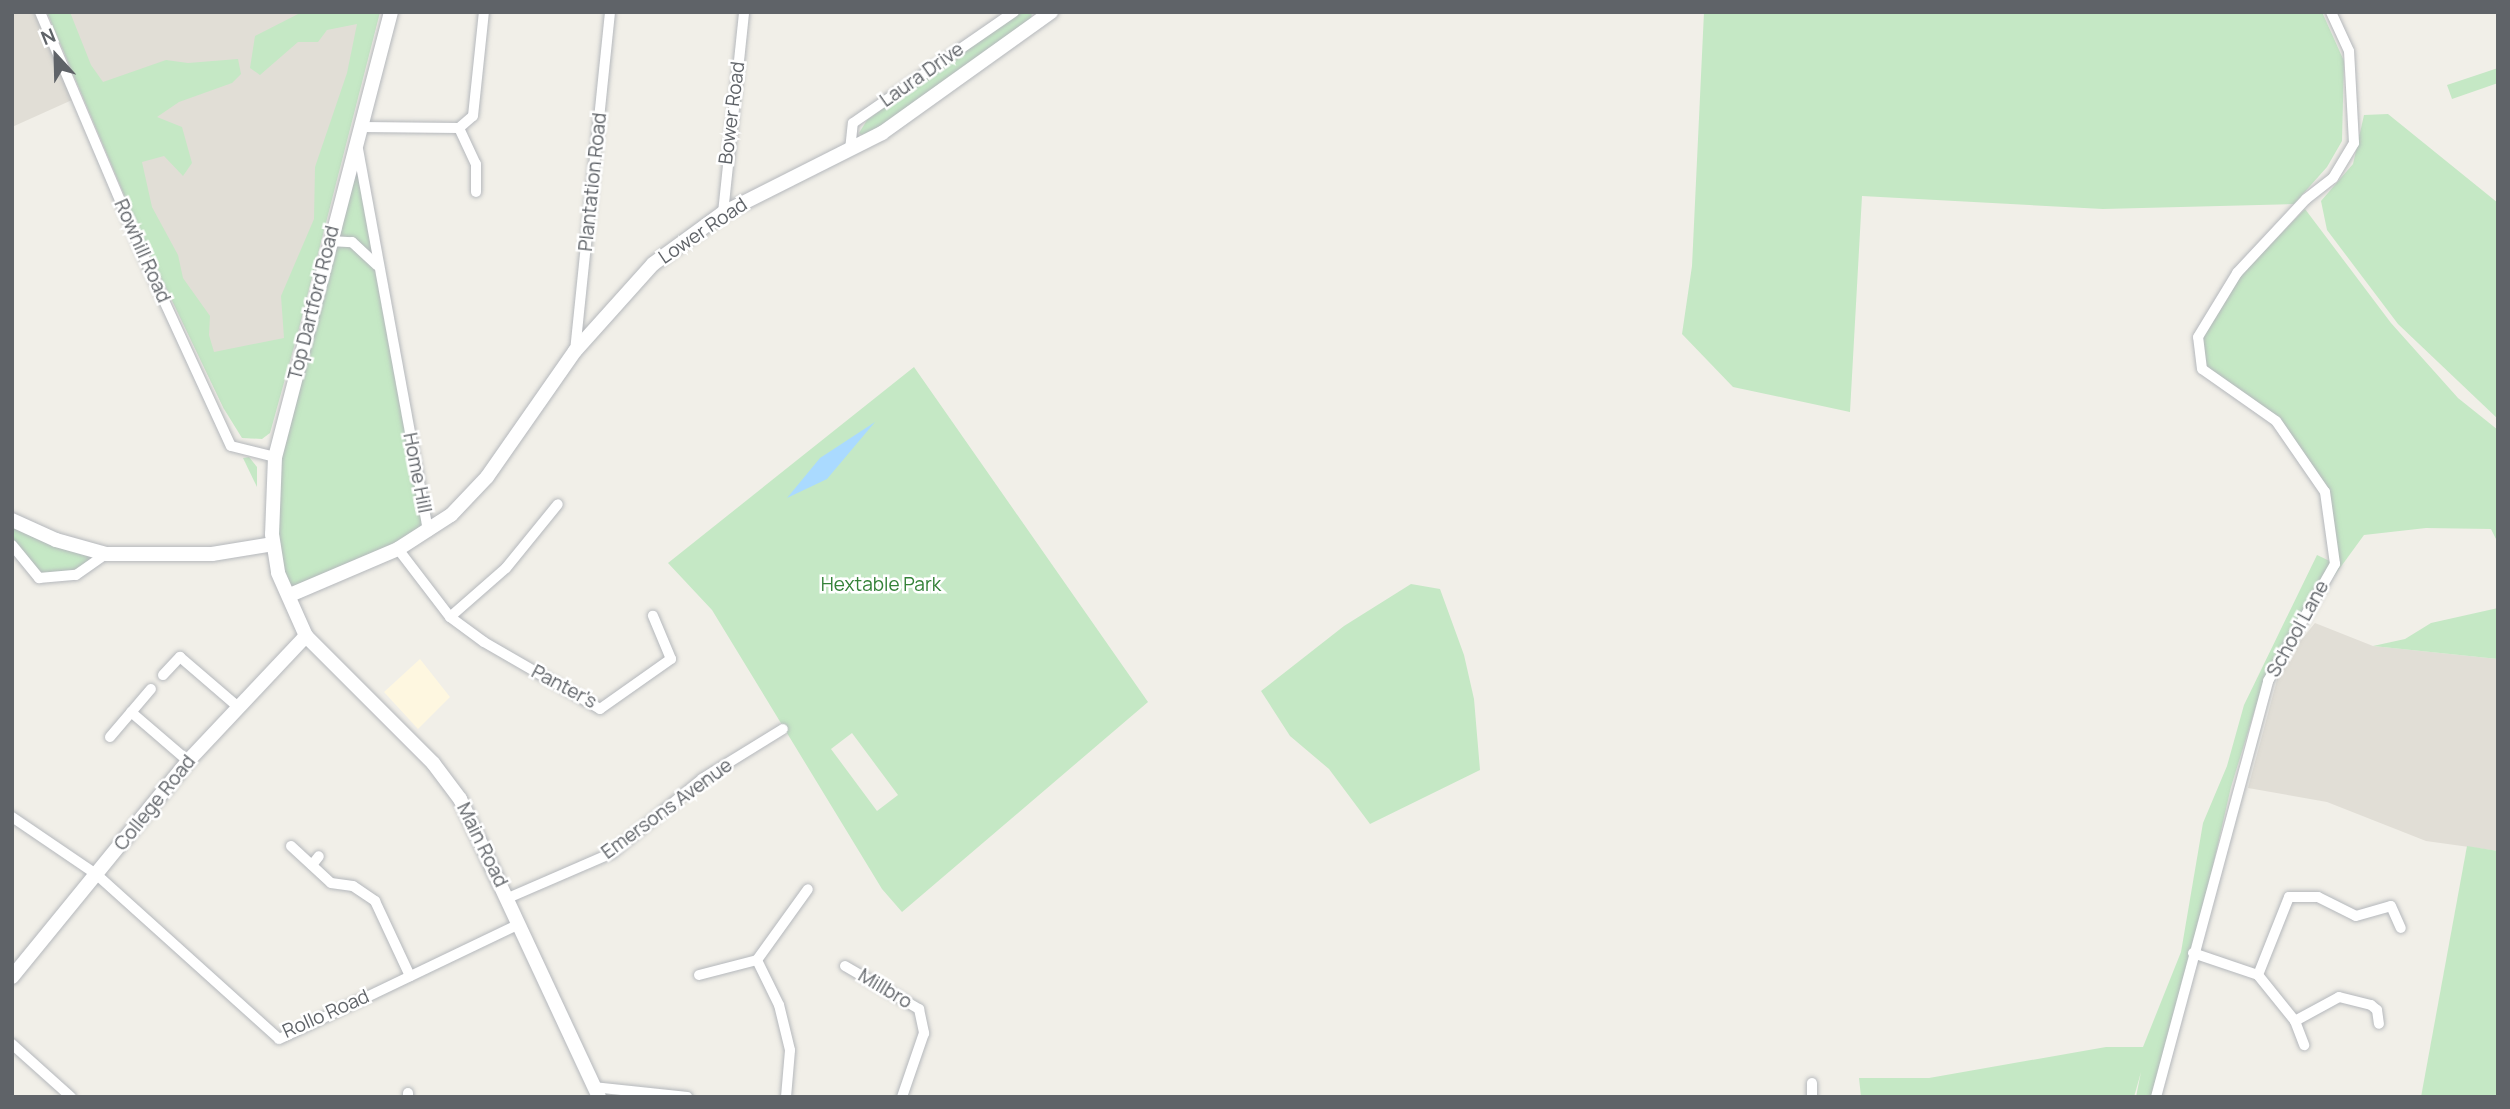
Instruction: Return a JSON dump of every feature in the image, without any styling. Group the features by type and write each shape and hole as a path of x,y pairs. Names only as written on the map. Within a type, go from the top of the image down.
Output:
{"street":[{"name":"Rowhill Road","path":"40,12 143,255 231,446 275,457"},
{"name":"Top Dartford Road","path":"290,595 278,573 273,544 275,457 391,12"},
{"path":"358,134 459,128 473,116 484,12"},
{"name":"Plantation Road","path":"575,351 610,12"},
{"name":"Bower Road","path":"723,213 744,12"},
{"name":"Laura Drive","path":"850,150 853,123 1014,12"},
{"name":"School Lane","path":"2156,1097 2193,953 2239,799 2268,681 2335,564 2325,492 2276,421 2202,369 2198,337 2237,273 2306,199 2333,178 2354,143 2354,81 2349,51 2331,12"},
{"name":"Lower Road","path":"428,532 451,515 487,477 575,351 653,264 723,213 850,150 967,75 1046,14"},
{"path":"459,128 476,164 476,192"},
{"name":"Home Hill","path":"290,595 398,549 428,532 377,265 358,134"},
{"path":"330,241 352,242 377,265"},
{"path":"450,617 506,568 558,504"},
{"path":"12,520 56,540 106,554 212,554 273,544"},
{"path":"12,545 39,579 76,575 106,554"},
{"name":"Panter's","path":"398,549 450,617 495,649 600,709 671,659 653,616"},
{"name":"Main Road","path":"290,595 306,636 433,763 474,823 596,1092"},
{"name":"College Road","path":"12,977 188,761 237,706 306,636"},
{"path":"163,675 180,657 237,706"},
{"path":"110,737 151,689"},
{"path":"131,712 188,761"},
{"name":"Emersons Avenue","path":"508,898 612,853 702,779 783,729"},
{"path":"12,817 96,874"},
{"path":"291,846 331,883 354,886 375,901 410,976"},
{"path":"312,865 320,856"},
{"name":"Rollo Road","path":"96,874 279,1038 519,924"},
{"path":"699,975 757,960 808,888"},
{"path":"2258,975 2289,897 2318,897 2356,916 2391,906 2401,928"},
{"path":"2193,953 2230,962 2258,975 2295,1021 2304,1045"},
{"path":"757,960 779,1005 790,1050 786,1097"},
{"name":"Millbro","path":"845,965 919,1009 924,1033 902,1097"},
{"path":"2295,1021 2339,997 2371,1005 2377,1010 2379,1024"},
{"path":"12,1044 71,1097"},
{"path":"1812,1083 1812,1097"},
{"path":"596,1092 687,1097"}],"shaded area":[{"path":"12,12 34,12 72,100 12,127"},
{"path":"47,12 380,12 286,371 224,409 145,244"},
{"path":"2315,623 2373,646 2498,659 2498,851 2426,841 2327,802 2248,788 2281,665"},
{"path":"420,659 450,697 418,729 384,692"}],"green space":[{"path":"47,12 70,12 91,65 103,82 166,60 188,63 238,59 241,74 232,83 179,102 157,117 182,127 192,163 183,176 164,156 142,162 152,207 178,255 183,278 210,316 209,335 214,352 284,338 281,296 314,219 315,167 347,73 357,24 327,30 318,42 298,42 260,75 250,68 255,36 302,12 380,12 297,336 270,433 262,439 242,438 224,409 145,244"},
{"path":"1019,12 1032,12 1031,19 882,126 863,136 859,133 867,120"},
{"path":"1704,12 2322,12 2344,61 2342,141 2327,167 2294,204 2103,209 1862,196 1850,412 1733,387 1682,334 1692,266"},
{"path":"2498,68 2498,83 2452,99 2447,85"},
{"path":"2388,114 2498,203 2498,419 2398,324 2327,230 2321,201 2353,164 2364,115"},
{"path":"357,142 427,532 291,595 273,544 273,474"},
{"path":"2305,209 2391,323 2458,398 2498,430 2498,543 2491,529 2426,528 2364,535 2294,631 2265,677 2231,787 2193,953 2151,1097 2136,1097 2141,1072 2134,1097 1861,1097 1859,1078 1929,1078 2106,1047 2143,1047 2181,952 2203,823 2227,766 2244,705 2317,555 2334,563 2325,492 2276,421 2202,369 2198,337 2242,274"},
{"name":"Hextable Park","path":"914,367 1148,702 902,912 882,889 712,610 668,563","holes":["852,733 898,795 877,811 831,749"]},
{"path":"249,457 257,467 257,487 243,458"},
{"path":"12,521 102,553 76,573 38,576 12,543"},
{"path":"1411,584 1440,589 1464,655 1474,699 1480,770 1370,824 1329,769 1290,736 1261,691 1344,626"},
{"path":"2498,608 2498,659 2373,646 2405,639 2431,623"},
{"path":"2467,846 2498,851 2498,1097 2421,1097"}],"water":[{"path":"875,422 827,479 787,498 820,458"}]}
